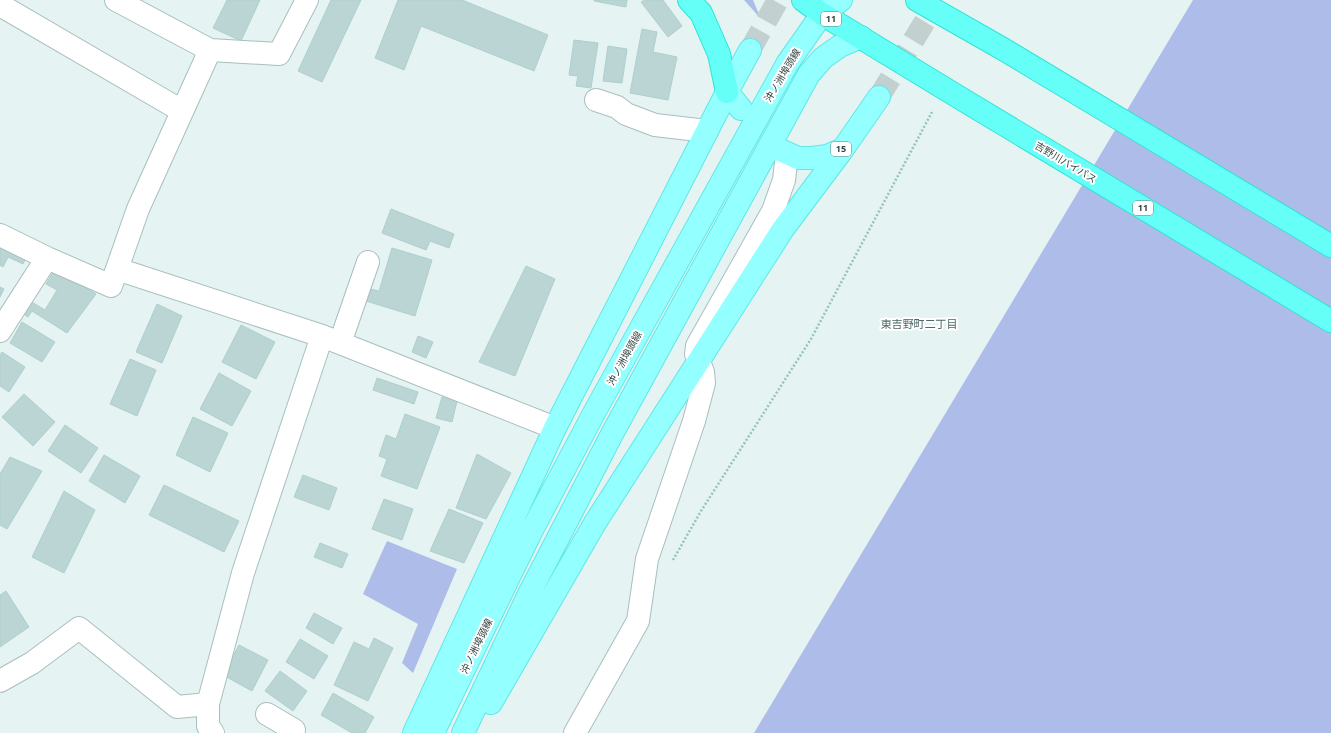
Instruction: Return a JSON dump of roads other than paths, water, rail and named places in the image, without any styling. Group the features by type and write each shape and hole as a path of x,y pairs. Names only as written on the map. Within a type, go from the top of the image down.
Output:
{"highway":[{"path":"689,0 701,14 719,54 727,92"},
{"name":"吉野川バイパス","path":"803,0 822,14 970,104 1331,321"},
{"path":"917,0 1003,49 1331,246"}],"main road":[{"name":"沖ノ洲埠頭線","path":"433,733 532,530 594,413 787,64 822,14 841,0"},
{"path":"463,733 529,594 612,434 809,74 823,58 840,46 861,37"},
{"path":"414,733 555,428 750,50"},
{"path":"727,92 741,109"},
{"name":"15","path":"784,152 798,158 812,158 827,156 843,149 879,97"},
{"path":"474,733 595,523 783,229 843,149"}],"street":[{"path":"116,0 210,50 279,54 307,0"},
{"path":"0,4 182,111"},
{"path":"0,235 47,258 111,286 138,209 210,50"},
{"path":"596,100 617,107 626,114 655,125 707,131"},
{"path":"574,733 638,622 647,559 694,421 704,383 703,372 696,354 697,346 773,211 784,180 784,152"},
{"path":"0,331 47,258"},
{"path":"213,733 208,726 208,704 243,573 331,340 368,262"},
{"path":"117,269 331,340 555,428"},
{"path":"0,681 32,663 79,628 177,707 208,704"},
{"path":"267,714 294,730 292,733"}],"tunnel":[{"path":"750,50 778,0"},
{"path":"879,97 938,0"}],"district":[{"name":"東吉野町二丁目","path":"919,324"}]}
